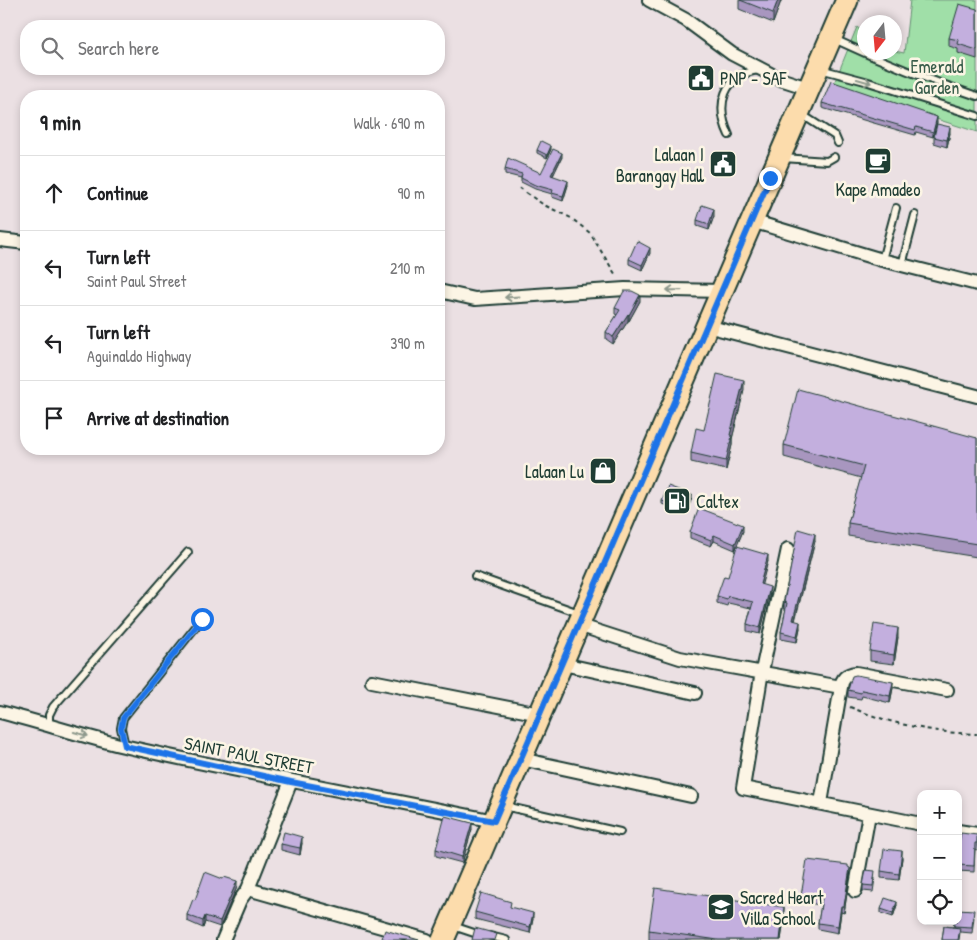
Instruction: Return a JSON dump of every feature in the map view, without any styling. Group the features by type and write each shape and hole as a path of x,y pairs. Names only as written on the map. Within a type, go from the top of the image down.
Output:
{"main road":[{"path":"446,932 563,664 812,78 847,0"}],"street":[{"path":"649,0 686,20 732,54 780,78 812,78"},
{"path":"752,221 882,260 977,284"},
{"path":"0,240 20,242"},
{"path":"445,292 475,299 625,289 723,291"},
{"path":"707,326 977,396"},
{"path":"788,549 762,671 743,788 917,823"},
{"path":"581,620 680,658 762,671 842,687"},
{"path":"563,664 695,692"},
{"path":"821,803 842,681 846,676 856,673 947,690"},
{"path":"372,681 540,714"},
{"name":"SAINT PAUL STREET","path":"0,712 125,746 291,782 498,813"},
{"path":"521,759 691,796"},
{"path":"223,940 240,900 248,889 291,782"},
{"path":"855,891 868,814"},
{"path":"962,832 977,834"},
{"path":"248,889 427,940"}],"lane":[{"path":"831,37 882,61 937,83 977,96"},
{"path":"729,135 722,112 726,89 742,74 764,70"},
{"path":"812,78 865,81 977,116"},
{"path":"798,112 835,136 838,143"},
{"path":"779,157 827,160 834,157"},
{"path":"882,260 896,208"},
{"path":"902,265 916,215"},
{"path":"49,724 49,715 53,707 188,552"},
{"path":"475,576 581,620"},
{"path":"125,746 121,728 123,718 202,619"},
{"path":"498,813 620,832"},
{"path":"446,932 477,933 506,940"}],"path":[{"path":"519,188 544,205 572,218 590,233 625,289"},
{"path":"839,702 884,719 961,734 977,734"}],"green space":[{"name":"Emerald Garden","path":"910,0 977,0 977,132 833,86 857,27 857,60 902,60 902,53 904,53"}],"building":[{"path":"740,0 778,0 773,13"},
{"path":"959,4 977,9 977,50 958,44 959,40 949,38"},
{"path":"831,81 937,117 933,132 916,127 915,130 822,103"},
{"path":"937,124 950,127 947,140 934,137"},
{"path":"541,141 551,146 547,155 537,150"},
{"path":"553,149 562,153 551,175 568,181 563,196 552,193 553,190 535,185 521,178 522,174 505,169 508,158 541,173"},
{"path":"702,205 714,209 709,224 697,220"},
{"path":"637,241 650,248 642,265 629,259"},
{"path":"624,291 632,291 640,295 629,315 613,337 606,332 620,310 615,308"},
{"path":"717,374 744,380 730,435 732,436 726,461 691,453 696,428 704,430"},
{"path":"798,389 977,438 977,544 848,523 864,466 784,445"},
{"name":"Caltex","path":"668,486 692,495 686,510 662,501"},
{"path":"699,508 743,525 735,544 714,535 711,540 690,532"},
{"path":"798,529 815,534 793,620 800,622 797,636 781,632 787,603 784,602"},
{"path":"737,546 768,555 760,584 770,587 760,628 747,624 753,602 728,596 727,599 717,596 724,576 728,577"},
{"path":"874,624 898,628 894,655 870,651"},
{"path":"856,675 893,682 890,696 862,690 861,693 848,690 852,676"},
{"path":"445,816 472,823 462,857 436,849"},
{"path":"284,832 302,837 300,848 281,844"},
{"path":"962,833 977,835 974,866 962,865"},
{"path":"884,849 902,851 899,874 881,871"},
{"path":"807,860 848,865 850,868 844,906 841,906 838,926 818,923 822,898 801,896"},
{"path":"866,870 875,871 873,886 863,885"},
{"path":"205,872 223,879 224,877 237,881 220,921 205,916 203,921 187,915 193,899 195,900"},
{"path":"655,888 784,907 780,940 718,940 649,930"},
{"path":"481,893 511,902 510,907 533,913 530,927 475,912"},
{"path":"885,898 897,902 893,913 881,909"},
{"path":"962,909 974,910 972,927 954,926 962,925"},
{"path":"944,926 960,928 958,940 942,940"},
{"path":"475,928 497,934 495,940 472,940"},
{"path":"385,930 419,940 387,940 382,938"}],"place":[{"name":"PNP - SAF","path":"701,78"},
{"name":"Kape Amadeo","path":"878,161"},
{"name":"Lalaan I Barangay Hall","path":"723,164"},
{"name":"Lalaan Lu","path":"603,471"},
{"name":"Caltex","path":"677,501"},
{"name":"Sacred Heart Villa School","path":"721,907"}],"route":[{"path":"202,619 123,718 121,728 125,746 291,782 374,796 494,821 770,178"}]}
